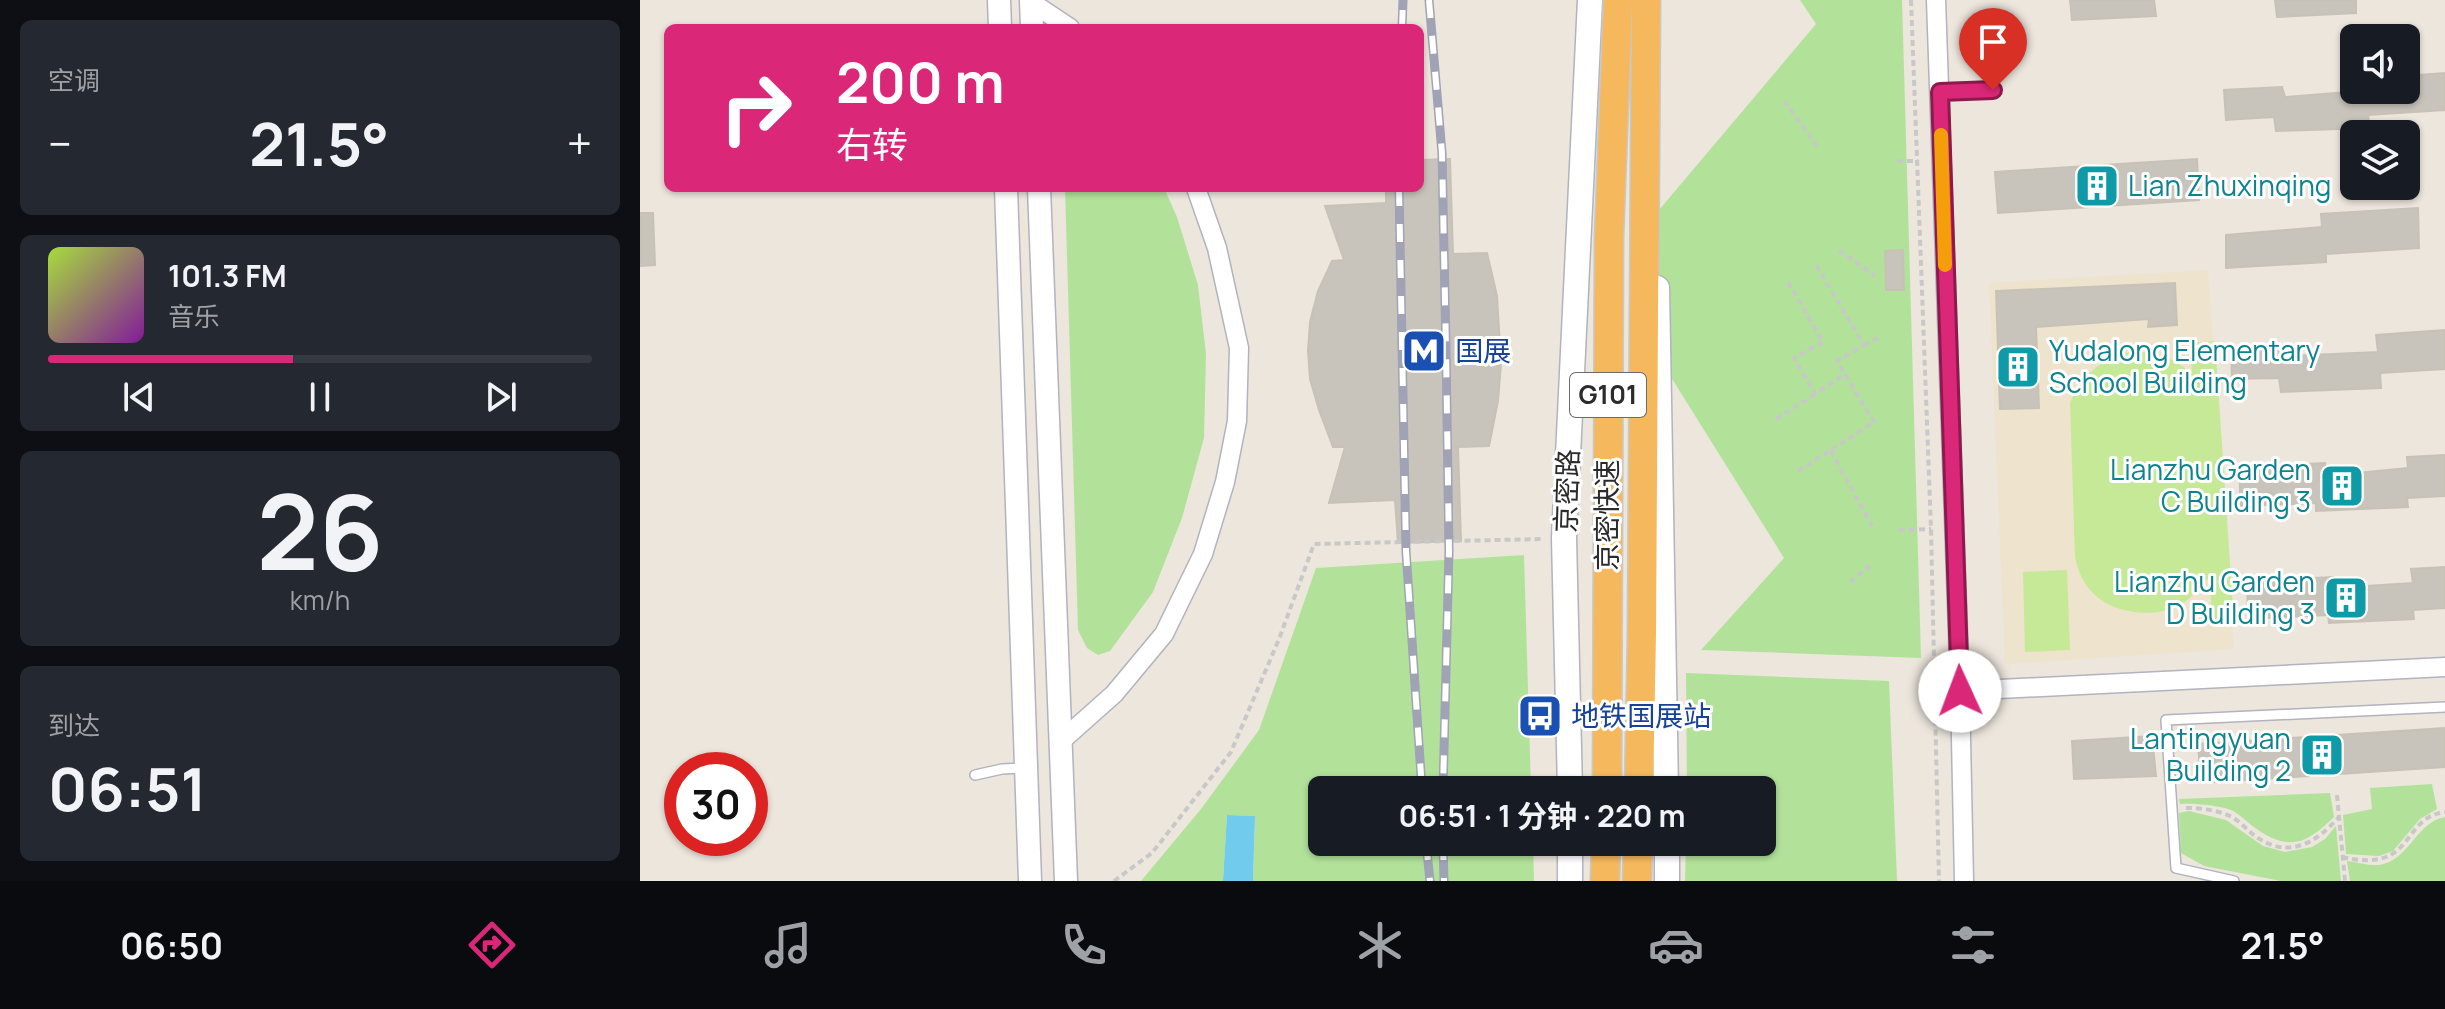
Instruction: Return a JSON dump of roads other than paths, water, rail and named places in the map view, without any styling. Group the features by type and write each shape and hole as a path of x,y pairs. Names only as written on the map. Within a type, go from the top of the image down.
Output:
{"highway":[{"name":"京密快速","path":"1607,776 1609,236 1618,0"},
{"name":"京密快速","path":"1639,776 1646,0"},
{"path":"1605,881 1606,856"},
{"path":"1637,881 1638,856"}],"main road":[{"name":"京密路","path":"1570,776 1564,538 1590,0"},
{"name":"G101","path":"1654,0 1666,776"},
{"path":"1570,856 1570,881"},
{"path":"1667,856 1667,881"}],"street":[{"path":"999,0 1000,24"},
{"path":"1936,0 1964,881"},
{"path":"1031,1 1032,24"},
{"path":"1031,1 1064,24"},
{"path":"1006,192 1030,881"},
{"path":"1039,192 1066,881"},
{"path":"1060,742 1114,694 1164,634 1203,554 1225,482 1237,421 1239,348 1217,248 1197,192"},
{"path":"1960,691 2165,686 2445,667"}],"lane":[{"path":"1940,92 1993,90"},
{"path":"2234,881 2176,868 2166,720 2445,707"},
{"path":"975,775 1027,768"}],"water":[{"path":"1227,815 1255,816 1253,881 1223,881"}],"railway":[{"path":"1402,24 1403,0"},
{"path":"1429,0 1442,153 1446,349 1449,551 1443,776"},
{"path":"1399,192 1406,551 1421,776"},
{"path":"1427,856 1430,881"},
{"path":"1443,856 1444,881"}],"place":[{"name":"Lian Zhuxinqing","path":"2097,186"},
{"name":"国展","path":"1424,351"},
{"name":"Yudalong Elementary School Building","path":"2018,367"},
{"name":"Lianzhu Garden C Building 3","path":"2342,486"},
{"name":"Lianzhu Garden D Building 3","path":"2346,598"},
{"name":"地铁国展站","path":"1540,716"},
{"name":"Lantingyuan Building 2","path":"2322,755"}]}
